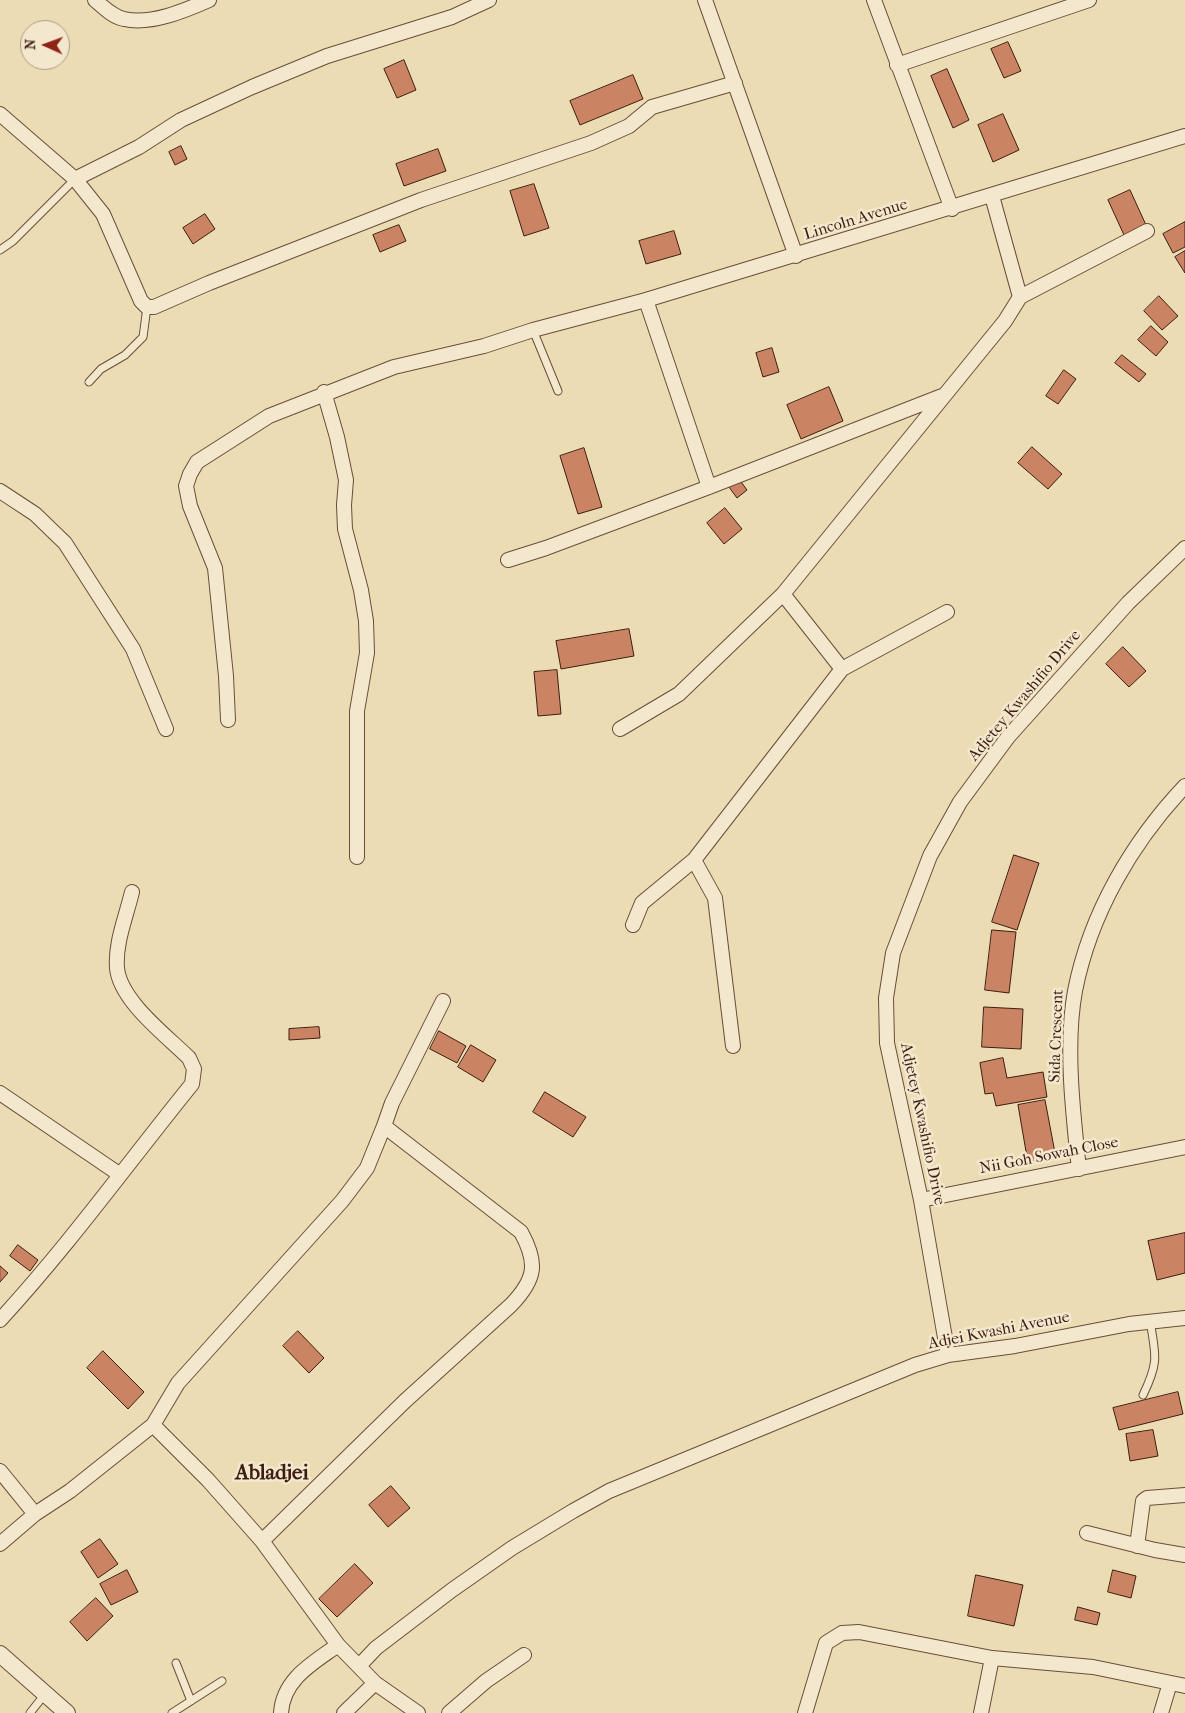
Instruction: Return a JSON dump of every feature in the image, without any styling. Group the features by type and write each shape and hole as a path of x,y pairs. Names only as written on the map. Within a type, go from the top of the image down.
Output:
{"street":[{"path":"95,0 122,19 145,20 192,7 209,0"},
{"path":"75,179 139,147 181,120 252,87 327,56 452,17 489,0"},
{"name":"Lincoln Avenue","path":"705,0 796,256 1185,136"},
{"path":"874,0 952,209"},
{"path":"897,65 1088,0"},
{"path":"0,114 75,179 103,214 141,301 147,307 154,307 209,283 421,200 591,143 629,126 652,107 735,83"},
{"path":"992,196 1020,297"},
{"path":"620,729 679,694 782,594 1005,321 1020,297 1147,231"},
{"path":"228,720 226,676 215,568 190,506 186,486 197,462 269,416 324,392 394,367 484,346 533,330 646,300 796,256"},
{"path":"646,300 709,487"},
{"path":"324,392 337,437 346,480 345,529 361,590 366,621 367,653 361,678 356,726 357,857"},
{"path":"508,560 546,548 709,487 945,394"},
{"path":"0,491 35,514 65,543 133,649 166,729"},
{"name":"Adjetey Kwashifio Drive","path":"948,1355 920,1200 887,1043 886,998 893,953 923,872 960,802 1008,737 1128,603 1185,548"},
{"path":"782,594 842,669"},
{"path":"633,925 642,903 694,860 842,669 947,612"},
{"name":"Sida Crescent","path":"1079,1169 1073,1110 1072,1020 1075,992 1082,961 1093,928 1110,892 1134,851 1160,812 1185,786"},
{"path":"694,860 715,898 734,1046"},
{"path":"0,1320 74,1237 119,1174 192,1084 194,1069 189,1058 134,1004 123,987 117,969 119,945 132,892"},
{"path":"0,1544 35,1514 70,1491 153,1425 178,1383 342,1200 367,1168 392,1103 443,1001"},
{"path":"0,1093 119,1174"},
{"path":"262,1541 405,1401 512,1305 525,1291 533,1271 532,1251 521,1232 384,1126"},
{"name":"Nii Goh Sowah Close","path":"920,1200 1185,1147"},
{"name":"Adjei Kwashi Avenue","path":"359,1666 376,1648 452,1590 512,1548 609,1491 915,1365 948,1355 1185,1318"},
{"path":"153,1425 208,1480 262,1541 338,1645 375,1683 418,1713"},
{"path":"0,1471 35,1514"},
{"path":"1137,1546 1141,1506 1147,1498 1185,1495"},
{"path":"1087,1533 1137,1546 1185,1555"},
{"path":"805,1713 826,1643 842,1633 859,1632 992,1658 1093,1667 1185,1686"},
{"path":"281,1713 284,1693 295,1677 338,1645"},
{"path":"0,1654 66,1713"},
{"path":"449,1713 486,1681 524,1655"},
{"path":"981,1713 992,1658"},
{"path":"344,1713 375,1683"},
{"path":"1161,1713 1170,1683"}],"lane":[{"path":"0,250 13,240 75,179"},
{"path":"90,382 101,369 125,356 143,337 147,307"},
{"path":"533,330 558,391"},
{"path":"1143,1395 1154,1373 1157,1359 1150,1322"},
{"path":"176,1663 191,1700"},
{"path":"172,1713 222,1681"},
{"path":"30,1713 45,1694"}],"building":[{"path":"1008,42 1021,71 1004,78 991,49"},
{"path":"404,60 416,90 397,98 384,69"},
{"path":"947,69 969,120 953,128 931,76"},
{"path":"633,75 643,99 580,125 570,101"},
{"path":"1003,114 1019,150 993,162 978,125"},
{"path":"181,146 187,159 175,165 169,152"},
{"path":"438,149 446,171 404,186 396,164"},
{"path":"534,184 549,228 524,236 510,191"},
{"path":"1130,190 1146,225 1124,235 1108,200"},
{"path":"205,214 215,229 193,244 183,228"},
{"path":"1185,222 1185,247 1173,253 1163,234"},
{"path":"399,225 406,241 380,252 373,235"},
{"path":"674,231 681,254 646,264 639,241"},
{"path":"1185,251 1185,273 1175,257"},
{"path":"1159,296 1178,316 1162,330 1144,311"},
{"path":"1151,326 1168,342 1156,356 1138,340"},
{"path":"772,348 779,372 763,377 756,353"},
{"path":"1122,355 1146,374 1139,382 1115,363"},
{"path":"1064,370 1076,379 1058,404 1046,396"},
{"path":"829,387 843,421 801,439 787,405"},
{"path":"1032,447 1062,474 1048,489 1018,463"},
{"path":"584,448 602,507 578,514 560,456"},
{"path":"739,479 747,490 737,498 729,487"},
{"path":"725,508 742,529 724,544 707,523"},
{"path":"629,629 634,656 561,669 556,641"},
{"path":"1123,647 1146,671 1129,687 1106,664"},
{"path":"557,670 561,714 538,716 534,672"},
{"path":"1014,855 1039,863 1017,930 992,922"},
{"path":"992,930 1016,932 1009,993 985,990"},
{"path":"984,1007 1023,1009 1021,1049 982,1047"},
{"path":"319,1027 320,1038 289,1040 289,1029"},
{"path":"439,1031 466,1046 457,1063 430,1049"},
{"path":"471,1045 496,1060 483,1082 458,1067"},
{"path":"1003,1058 1007,1078 1043,1072 1047,1097 996,1106 993,1093 985,1094 980,1063"},
{"path":"545,1092 586,1117 573,1137 533,1112"},
{"path":"1045,1100 1056,1158 1028,1163 1018,1105"},
{"path":"1185,1233 1185,1273 1157,1280 1148,1241"},
{"path":"18,1245 38,1260 30,1271 10,1256"},
{"path":"0,1266 8,1273 0,1282"},
{"path":"298,1331 324,1358 309,1373 283,1346"},
{"path":"103,1351 144,1392 128,1409 87,1368"},
{"path":"1178,1392 1183,1414 1119,1430 1113,1408"},
{"path":"1153,1430 1158,1456 1130,1461 1126,1434"},
{"path":"391,1486 410,1508 388,1527 369,1505"},
{"path":"100,1539 118,1564 98,1578 81,1552"},
{"path":"355,1564 373,1583 337,1617 319,1599"},
{"path":"127,1570 138,1592 111,1605 100,1584"},
{"path":"1113,1570 1136,1576 1131,1598 1108,1592"},
{"path":"976,1575 1023,1585 1014,1626 968,1616"},
{"path":"96,1598 113,1616 87,1641 70,1622"},
{"path":"1078,1607 1100,1613 1097,1625 1075,1620"}],"district":[{"name":"Abladjei","path":"272,1474"}]}
